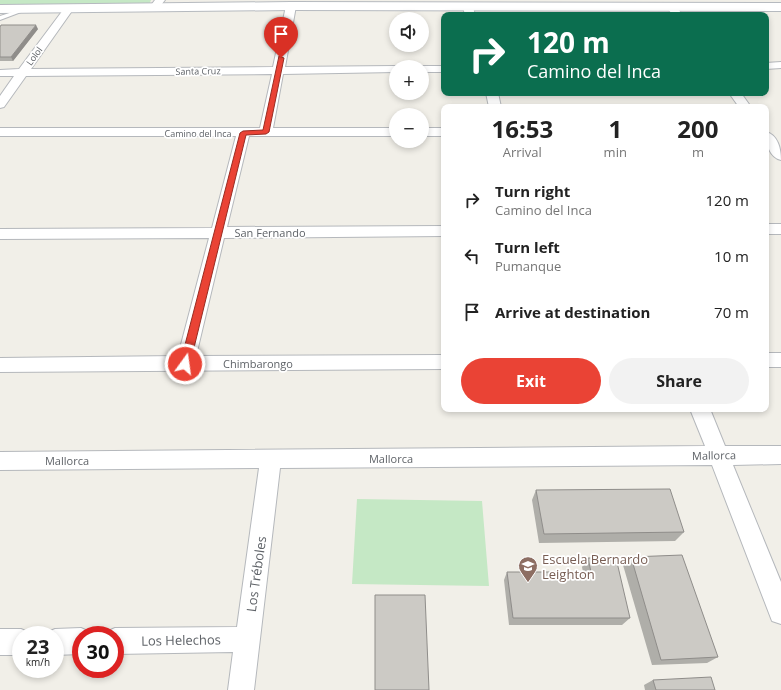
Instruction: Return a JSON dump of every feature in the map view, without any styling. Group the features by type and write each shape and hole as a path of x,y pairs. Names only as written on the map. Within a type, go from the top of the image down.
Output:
{"street":[{"path":"0,9 157,4 469,11 675,11 781,7"},
{"path":"266,132 291,6"},
{"name":"Lolol","path":"0,104 69,8"},
{"path":"769,66 781,66"},
{"name":"Santa Cruz","path":"0,73 389,69"},
{"path":"429,69 441,69"},
{"path":"769,131 781,131"},
{"name":"Camino del Inca","path":"0,132 389,132"},
{"path":"429,132 441,132"},
{"path":"185,364 243,133"},
{"path":"769,140 781,156"},
{"path":"769,229 781,229"},
{"name":"San Fernando","path":"0,234 441,231"},
{"path":"769,360 781,360"},
{"name":"Chimbarongo","path":"0,365 441,362"},
{"path":"701,412 781,612"},
{"name":"Mallorca","path":"0,461 781,455"},
{"name":"Los Tréboles","path":"241,690 271,459"},
{"name":"Los Helechos","path":"124,641 247,639"},
{"path":"0,642 12,642"}],"lane":[{"path":"0,18 28,9"}],"green space":[{"path":"0,0 151,0 149,5 0,6"},
{"path":"357,499 482,501 489,586 352,584"}],"building":[{"path":"1,25 36,25 11,57 0,57"},
{"path":"670,489 684,532 544,534 536,490"},
{"path":"682,555 718,657 661,660 631,557"},
{"path":"588,558 616,558 630,618 513,618 507,572 591,572"},
{"path":"375,595 425,595 429,690 375,690"},
{"path":"711,677 715,690 656,690 653,680"}],"place":[{"name":"Escuela Bernardo Leighton","path":"528,583"}],"route":[{"path":"185,364 243,133 266,132 281,58"}]}
